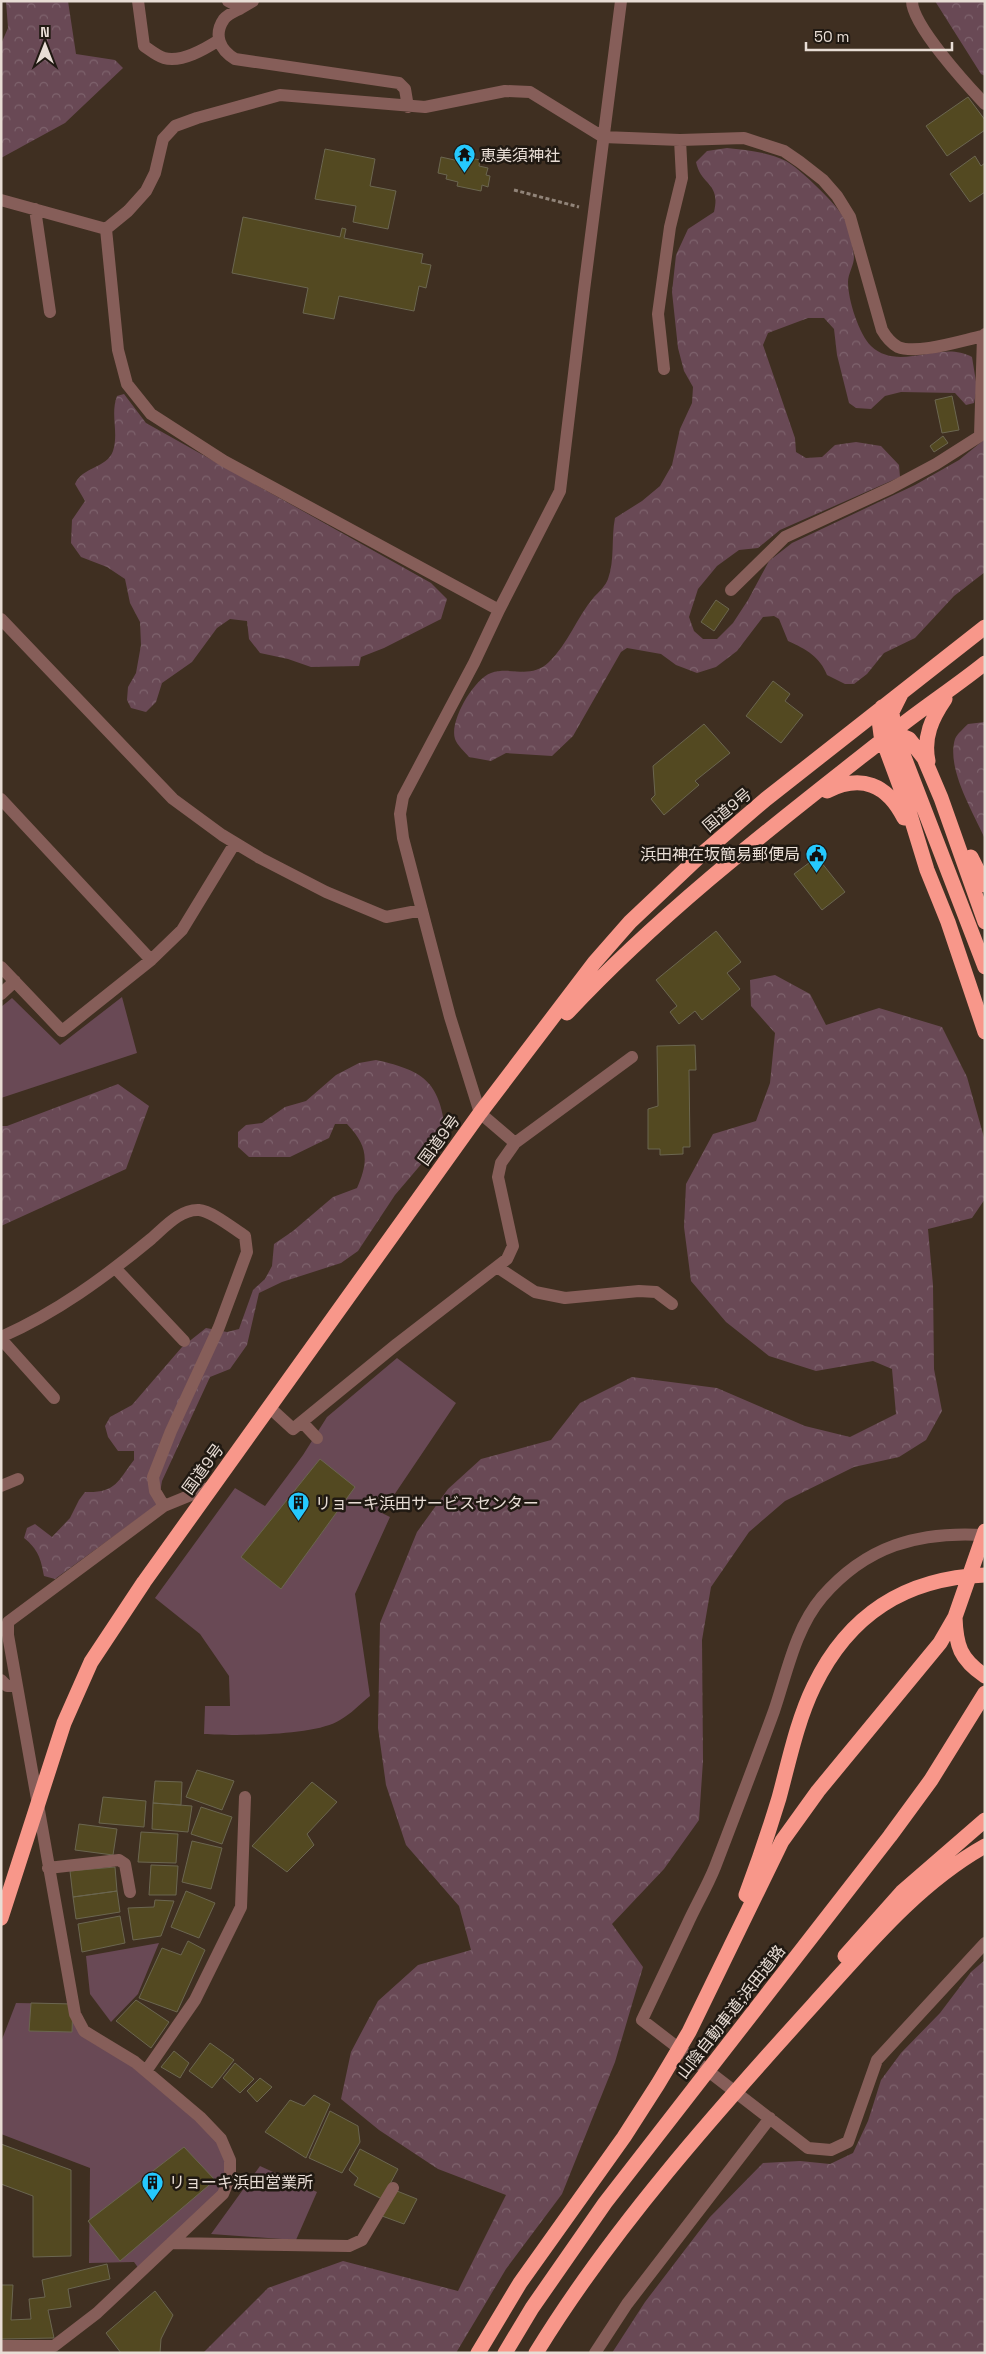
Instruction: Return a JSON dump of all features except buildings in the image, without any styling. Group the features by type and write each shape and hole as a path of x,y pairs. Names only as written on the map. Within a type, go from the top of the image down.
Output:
{"highway":[{"name":"国道9号","path":"1,1918 64,1723 91,1662 144,1582 506,1078 594,963 630,922 702,854 882,707 985,627"},
{"name":"国道9号","path":"506,1078 587,991 644,936 708,881 807,802 885,734 954,688 985,663"},
{"path":"954,688 940,706 929,728 926,752 930,770 985,922"},
{"path":"903,691 892,712 885,734 927,870"},
{"path":"882,707 878,720 985,967"},
{"path":"816,760 852,736 885,734 914,744 930,770"},
{"path":"807,802 838,785 850,783 865,784 880,789 899,808 948,922 985,1032"},
{"path":"941,798 985,886"},
{"path":"478,2353 520,2282 624,2137 689,2032 782,1841 798,1816 940,1643 955,1618 984,1533"},
{"path":"716,1976 778,1802 803,1714 813,1687 827,1661 842,1640 861,1620 883,1602 907,1590 934,1581 962,1576 985,1576"},
{"path":"955,1618 955,1640 960,1652 974,1668 985,1676"},
{"name":"山陰自動車道;浜田道路","path":"505,2353 537,2301 605,2203 890,1836 931,1780 985,1693"},
{"path":"536,2353 587,2276 628,2223 771,2052 876,1919 916,1879 985,1820"},
{"path":"771,2052 861,1953 912,1901 948,1870 985,1846"}],"street":[{"path":"138,1 144,46 165,58 184,57 206,48 219,40"},
{"path":"228,1 241,8"},
{"path":"253,1 225,17 220,28 219,40 223,52 235,59 399,83 405,90 408,107"},
{"path":"515,1143 480,1113 450,1017 403,838 400,814 403,797 474,663 560,491 621,1"},
{"path":"912,1 912,9 918,21 963,81 985,104"},
{"path":"106,230 128,211 146,191 155,173 163,138 175,126 280,95 425,107 505,91 530,92 603,137 680,140 744,138 784,151 823,180 837,196 850,217 882,330 888,339 899,347 915,349 984,335 980,436 936,464 891,488 785,538 731,590"},
{"path":"664,368 658,314 670,227 682,178 680,140"},
{"path":"1,200 106,230"},
{"path":"36,209 50,312"},
{"path":"106,230 118,350 127,384 151,414 224,461 499,610"},
{"path":"1,619 172,799 235,843 326,892 386,917 422,910"},
{"path":"1,799 151,960"},
{"path":"1,966 62,1031 151,960 182,930 235,843"},
{"path":"1,994 15,981"},
{"path":"269,1407 293,1429 397,1344 507,1259 513,1246 498,1177 501,1163 515,1143 632,1057"},
{"path":"54,1398 1,1338 76,1297 116,1269 184,1213 198,1210 207,1212 245,1236 248,1244 219,1327 171,1431 153,1477 155,1491 164,1506"},
{"path":"497,1267 535,1292 565,1298 639,1291 656,1292 672,1304"},
{"path":"116,1269 184,1341"},
{"path":"302,1422 317,1438"},
{"path":"1,1486 18,1479"},
{"path":"1,2346 54,2346 96,2313 172,2243 223,2194 230,2177 230,2160 221,2139 200,2116 135,2062 84,2031 75,2014 37,1808 8,1635 8,1622 164,1506 213,1486"},
{"path":"984,1533 953,1533 925,1536 896,1545 868,1557 821,1598 805,1623 792,1654 774,1710 714,1869 642,2020 808,2148 831,2150 848,2142 878,2060 985,1943"},
{"path":"1,1680 7,1686 16,1686"},
{"path":"146,2071 195,2000 241,1907 245,1797"},
{"path":"48,1868 119,1860 125,1864 130,1892"},
{"path":"595,2353 627,2304 765,2114"},
{"path":"172,2243 349,2246 362,2240 393,2188"}],"path":[{"path":"514,190 594,211"}],"green space":[{"path":"6,1 68,1 76,54 115,60 123,68 65,123 1,158 1,44 8,28"},
{"path":"935,1 985,1 985,76 981,74"},
{"path":"727,148 764,153 786,161 818,188 841,214 848,228 854,257 848,279 850,298 858,325 871,346 882,353 895,357 947,351 960,352 972,357 977,388 974,403 966,405 955,393 901,392 885,396 871,409 856,408 849,403 837,355 834,329 824,318 808,318 768,333 763,345 795,438 796,452 806,458 822,457 835,445 856,442 881,446 899,465 900,477 780,530 758,548 739,550 717,566 698,589 689,617 694,631 703,639 717,639 733,623 769,561 792,543 915,485 959,460 985,439 985,572 954,596 915,638 884,653 867,674 854,684 845,684 827,675 812,654 788,641 779,619 774,616 763,617 737,651 716,667 697,673 676,665 661,654 627,648 621,652 573,736 552,756 506,753 491,761 469,757 456,741 454,731 464,701 477,683 491,673 499,671 528,672 542,667 556,655 588,605 607,581 610,572 615,518 642,501 660,486 672,465 680,429 692,403 693,387 684,371 678,348 672,292 676,255 688,229 714,212 715,195 713,189 698,170 696,162 707,151"},
{"path":"124,394 146,423 431,583 447,599 441,619 384,648 361,657 359,666 311,667 288,659 260,653 249,639 247,621 230,619 217,628 192,662 162,683 156,702 146,712 131,708 127,700 128,687 136,673 141,645 140,622 130,603 125,579 107,567 81,557 71,543 72,520 85,501 75,484 83,474 110,457 115,444 115,403 117,396"},
{"path":"985,722 985,839 962,790 954,763 953,751 956,737 968,724"},
{"path":"775,975 810,994 826,1025 879,1008 942,1027 967,1077 985,1141 985,1199 972,1218 928,1229 933,1285 934,1369 942,1411 926,1440 899,1457 854,1467 785,1501 749,1532 711,1587 702,1640 703,1761 699,1820 664,1869 612,1924 643,1967 615,2062 562,2194 506,2269 456,2353 203,2353 268,2288 343,2261 458,2291 506,2195 438,2169 379,2130 341,2099 351,2052 378,2001 418,1965 471,1950 459,1906 406,1845 386,1785 378,1728 380,1623 417,1532 448,1489 481,1459 551,1440 580,1403 632,1377 717,1388 805,1426 850,1437 896,1414 892,1369 873,1361 816,1371 769,1356 726,1322 691,1281 684,1227 686,1184 713,1134 756,1121 770,1083 775,1033 751,1006 750,980"},
{"path":"122,997 137,1053 1,1098 1,1007 12,998 60,1045"},
{"path":"376,1060 408,1069 428,1082 440,1103 446,1135 395,1195 358,1251 341,1263 282,1282 259,1293 247,1345 230,1369 210,1377 162,1481 158,1504 55,1579 44,1576 38,1555 33,1546 24,1538 27,1528 35,1524 52,1537 70,1518 85,1492 103,1491 115,1485 134,1460 134,1451 118,1451 108,1437 105,1426 110,1417 132,1405 182,1347 206,1328 227,1332 239,1329 253,1290 265,1279 272,1266 274,1244 293,1231 333,1197 357,1188 365,1162 363,1147 347,1124 335,1124 329,1138 290,1157 249,1157 238,1147 238,1132 246,1125 262,1123 285,1107 306,1101 336,1075 359,1063"},
{"path":"118,1084 149,1106 126,1169 1,1226 1,1126 7,1126"},
{"path":"397,1358 456,1403 382,1513 390,1517 355,1594 370,1696 340,1720 313,1729 254,1735 204,1734 205,1706 230,1706 229,1676 200,1634 155,1598 235,1488 265,1506 303,1455 327,1417"},
{"path":"159,1943 138,1994 111,2022 90,1994 86,1956"},
{"path":"985,1960 985,2353 612,2353 645,2302 710,2217 763,2163 800,2161 830,2164 853,2153 868,2121 881,2080 901,2053 940,2013 971,1972"},
{"path":"16,2003 73,2004 81,2031 129,2058 216,2134 230,2160 225,2189 139,2269 134,2262 89,2263 90,2168 1,2134 1,2042"},
{"path":"260,2166 317,2192 296,2240 211,2234"}],"place":[{"name":"恵美須神社","path":"464,174"},
{"name":"浜田神在坂簡易郵便局","path":"816,873"},
{"name":"リョーキ浜田サービスセンター","path":"299,1522"},
{"name":"リョーキ浜田営業所","path":"153,2201"}]}
